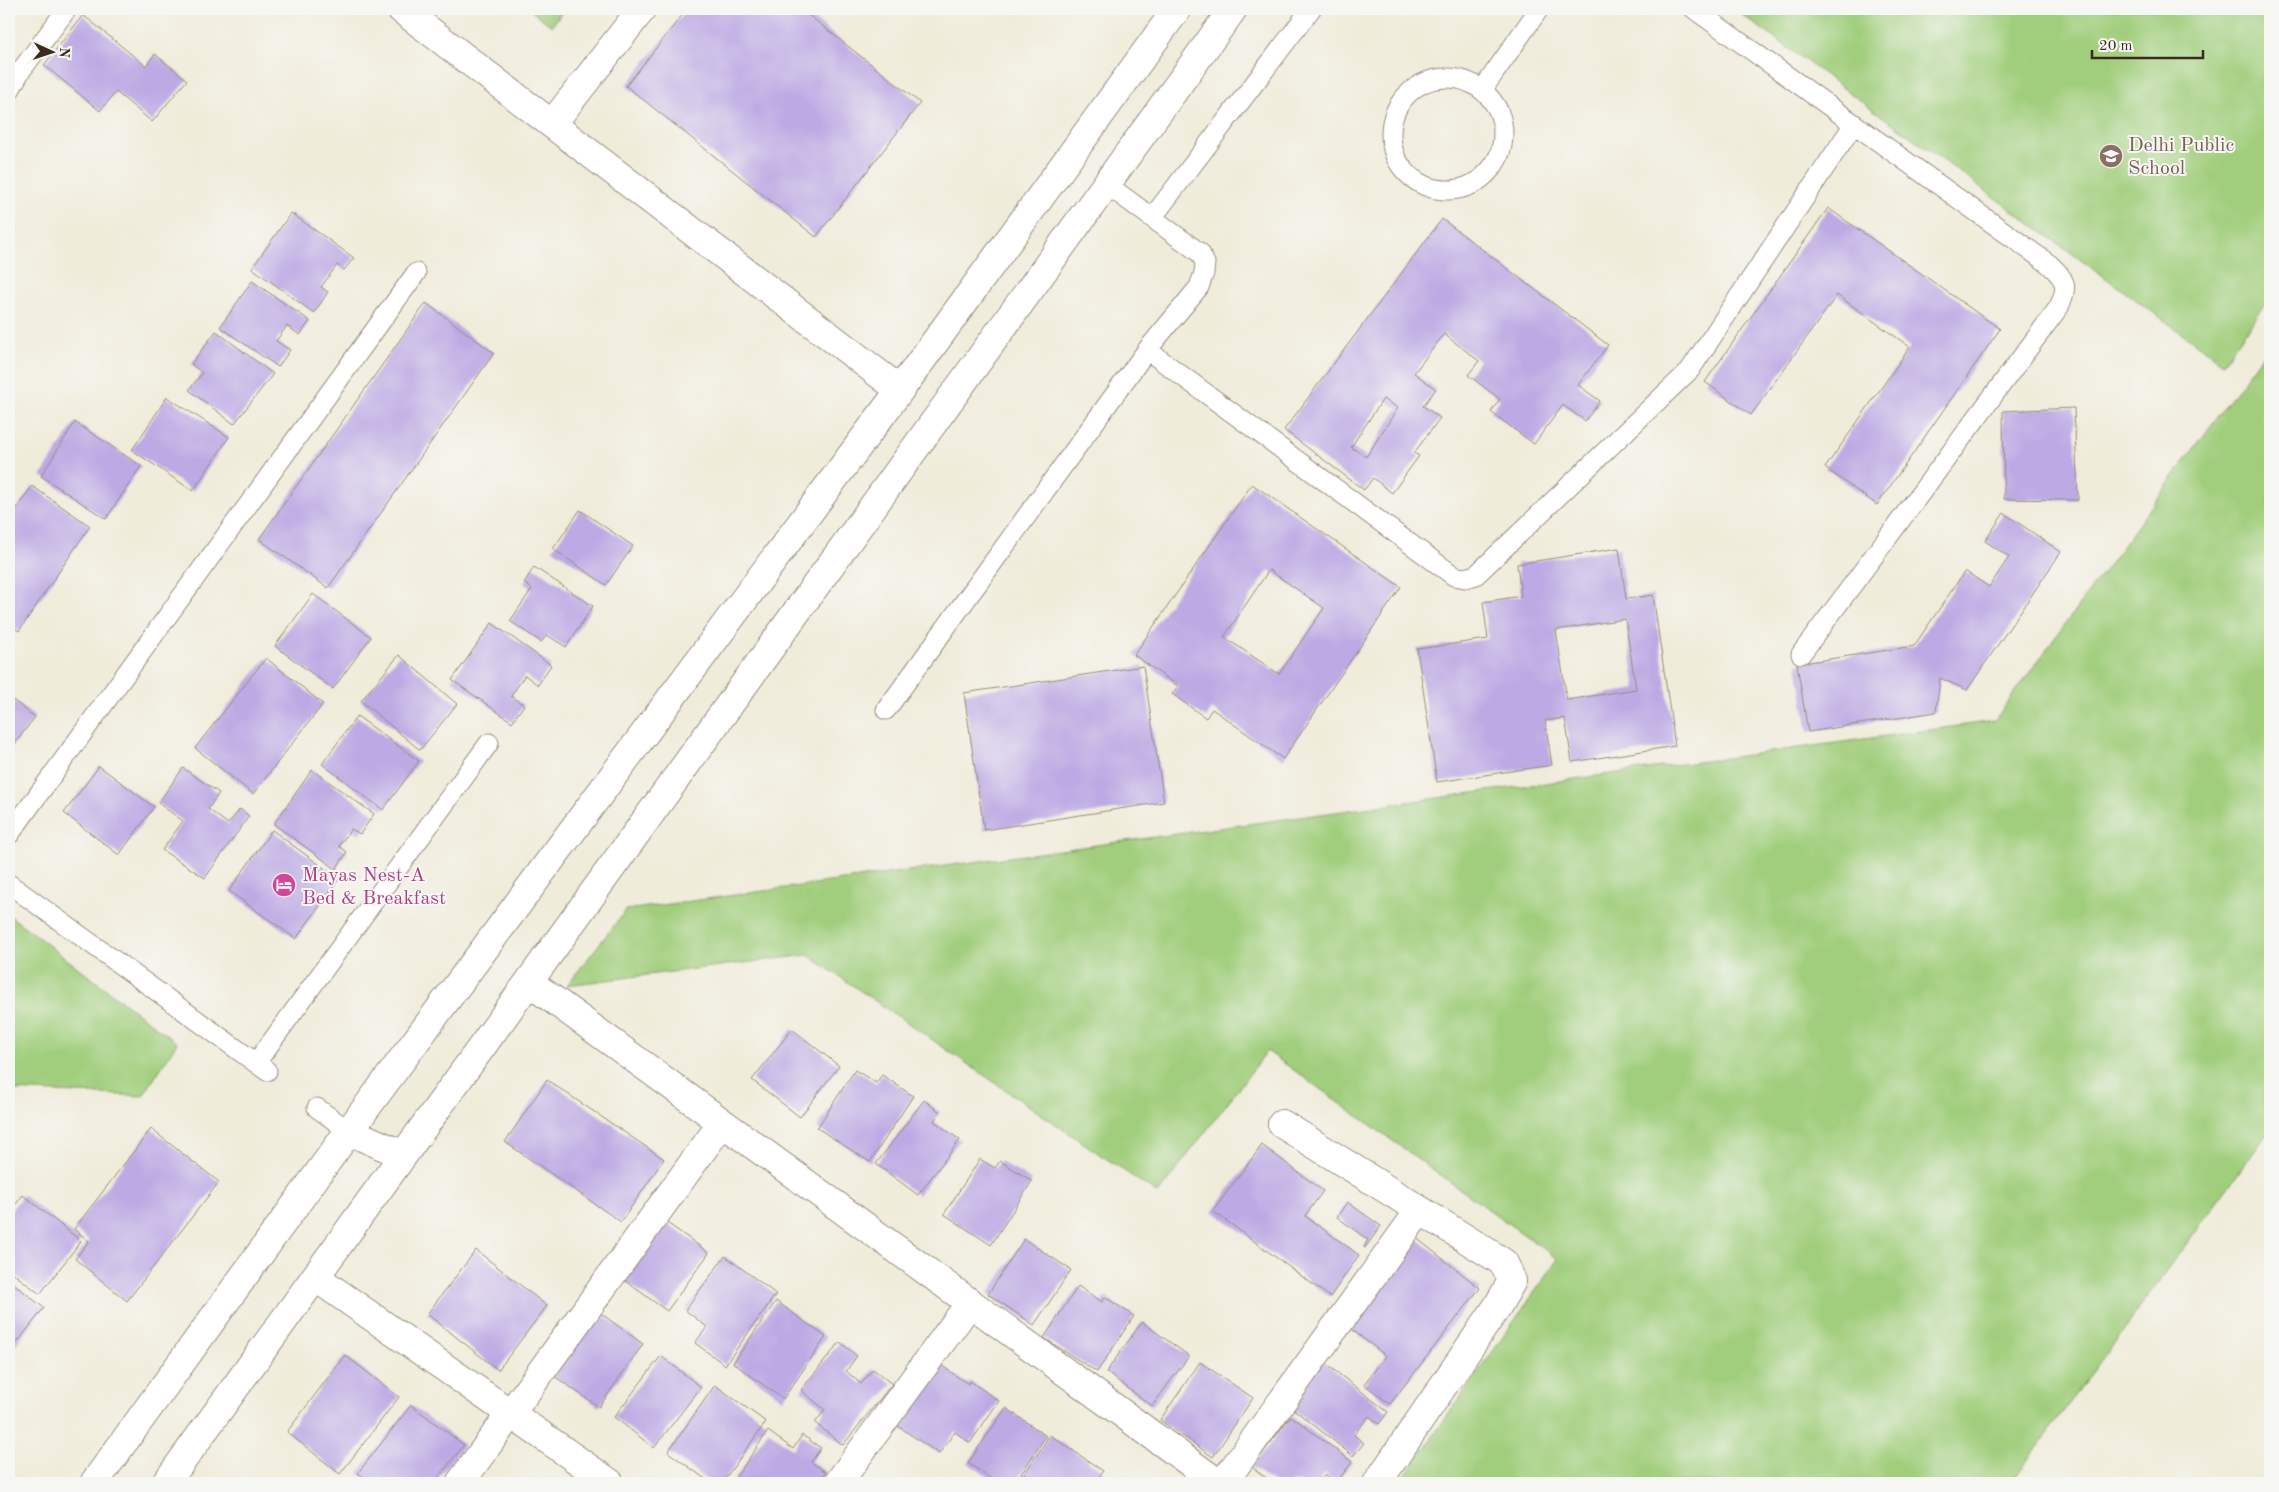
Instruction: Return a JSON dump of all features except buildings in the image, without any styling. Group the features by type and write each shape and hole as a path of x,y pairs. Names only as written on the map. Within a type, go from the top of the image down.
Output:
{"street":[{"path":"401,9 900,390"},
{"path":"552,124 642,9"},
{"path":"94,1483 349,1131 900,390 1177,9"},
{"path":"166,1483 1233,9"},
{"path":"528,982 1218,1483"},
{"path":"460,1483 722,1122"},
{"path":"1282,1124 1504,1263 1512,1280 1508,1292 1377,1483"},
{"path":"349,1131 404,1155"},
{"path":"1223,1483 1420,1210"},
{"path":"315,1277 610,1483"},
{"path":"838,1483 970,1303"}],"lane":[{"path":"9,92 20,72 67,9"},
{"path":"1152,218 1311,9"},
{"path":"1483,89 1539,9"},
{"path":"1694,9 2049,264 2063,277 2066,291 2059,307 1801,654"},
{"path":"1449,76 1467,80 1483,89 1495,104 1503,122 1503,141 1497,160 1485,175 1469,186 1450,191 1431,188 1414,181 1402,168 1393,152 1390,134 1393,116 1402,100 1414,87 1431,79 1449,76"},
{"path":"1147,350 1454,576 1465,578 1476,575 1690,370 1854,124"},
{"path":"886,710 1147,350 1199,287 1204,273 1205,262 1200,253 1106,184"},
{"path":"9,835 416,273"},
{"path":"9,884 261,1067 489,743"},
{"path":"317,1108 349,1131"}],"green space":[{"path":"529,9 564,9 552,26"},
{"path":"1734,9 2270,9 2270,298 2223,363"},
{"path":"2270,345 2270,1130 2011,1483 1400,1483 1558,1259 1267,1051 1158,1194 808,955 567,985 626,910 1994,721"},
{"path":"9,915 177,1043 143,1096 9,1090"}],"place":[{"name":"Delhi Public School","path":"2111,156"},
{"name":"Mayas Nest-A Bed & Breakfast","path":"284,885"}]}
